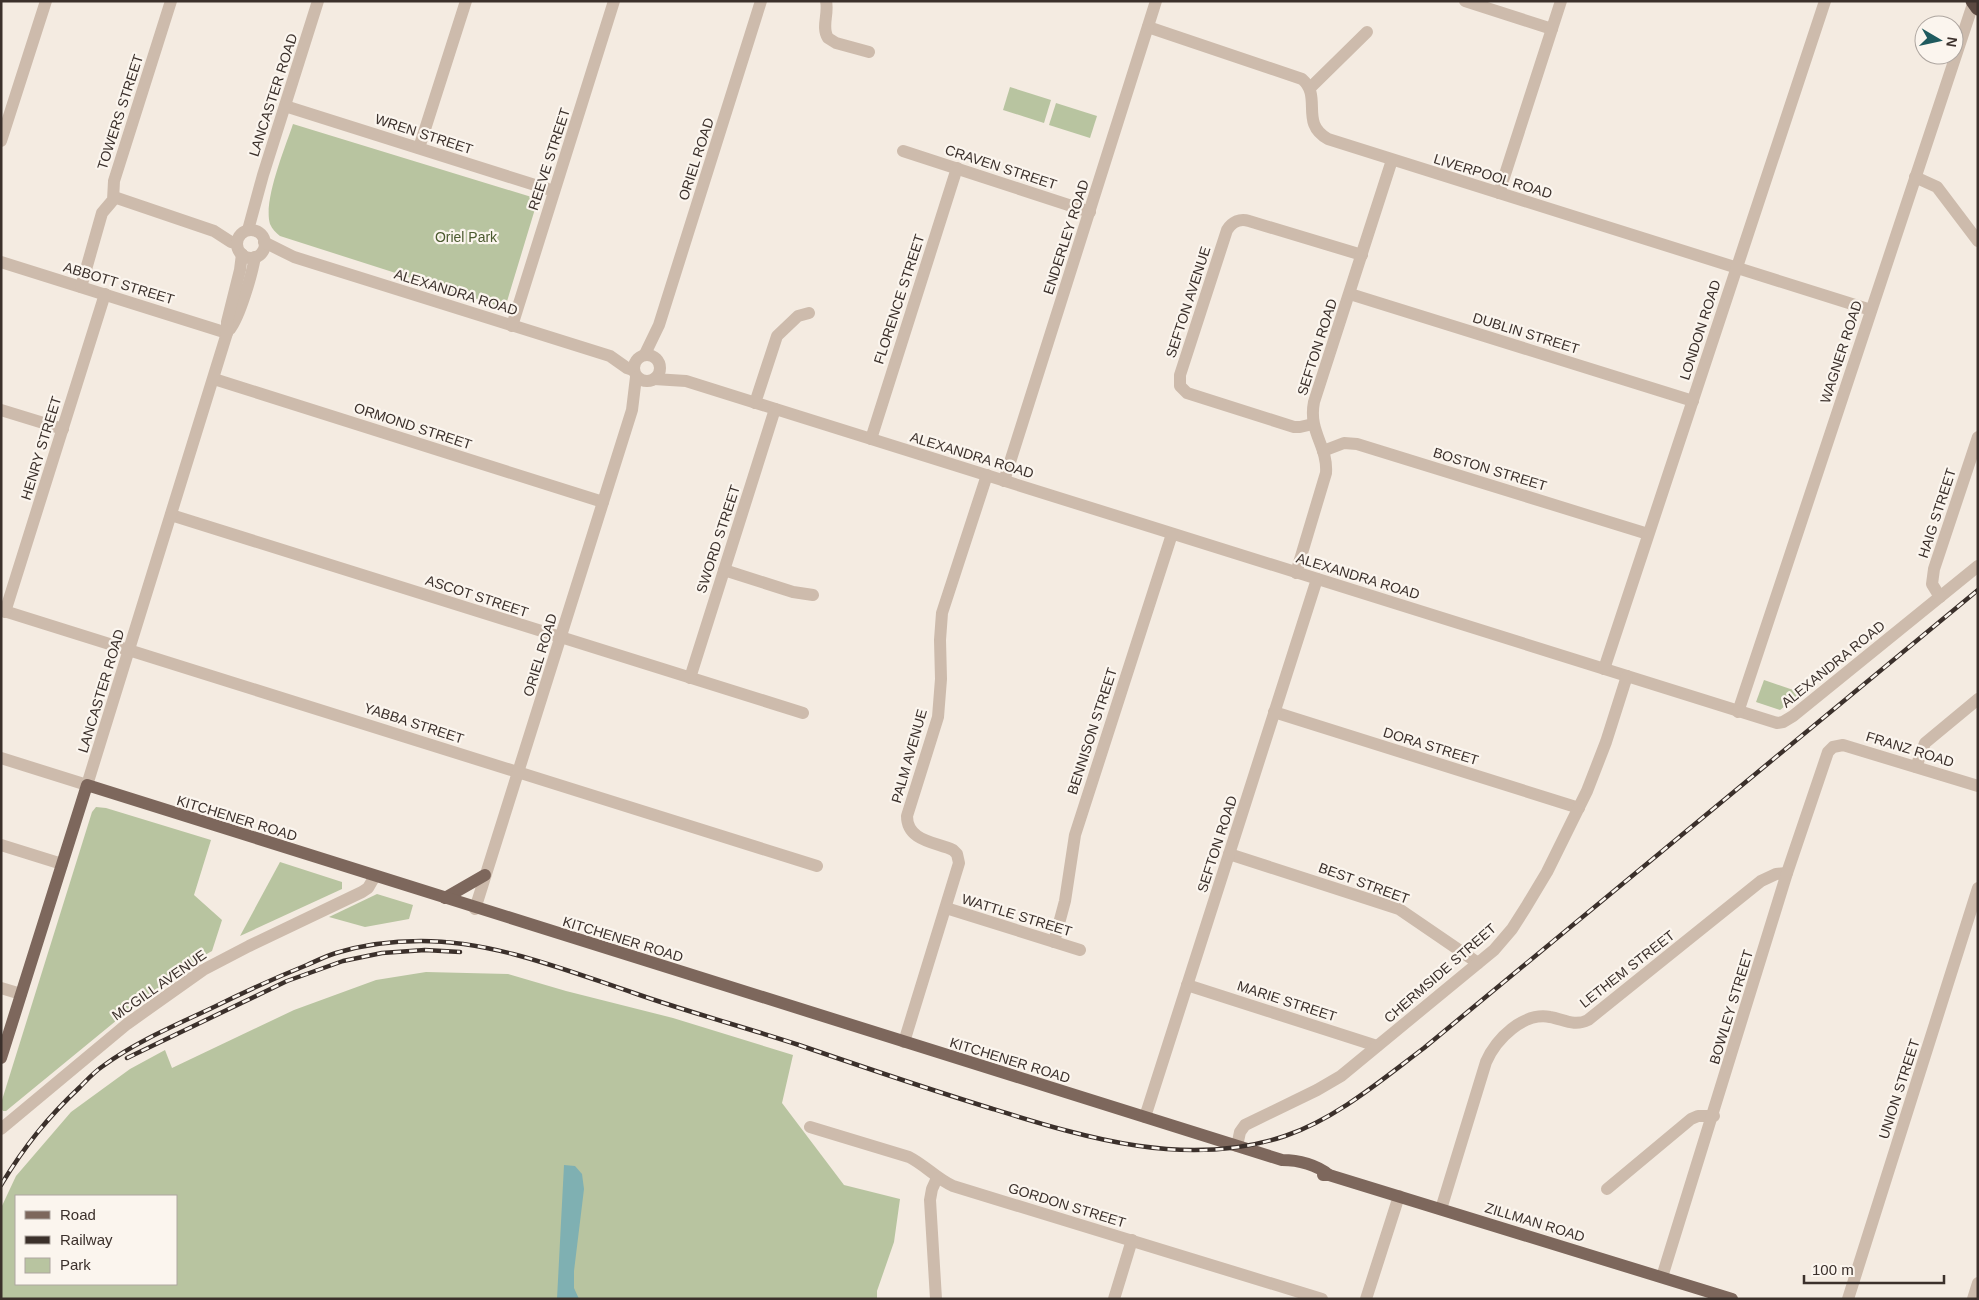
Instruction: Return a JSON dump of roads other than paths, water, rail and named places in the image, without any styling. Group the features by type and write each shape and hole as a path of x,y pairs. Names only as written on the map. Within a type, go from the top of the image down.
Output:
{"main road":[{"name":"LANCASTER ROAD","path":"1,1058 87,785"},
{"name":"KITCHENER ROAD","path":"87,785 1237,1146"},
{"path":"445,898 485,874"},
{"name":"ZILLMAN ROAD","path":"1237,1146 1282,1160 1290,1167 1305,1172 1330,1175 1732,1299"}],"street":[{"path":"1,142 46,1"},
{"name":"TOWERS STREET","path":"80,287 102,213 114,197 114,181 171,1"},
{"name":"LANCASTER ROAD","path":"87,785 228,333 227,322 240,270 251,244 263,175 318,1"},
{"path":"419,148 466,1"},
{"name":"REEVE STREET","path":"512,326 614,1"},
{"name":"ORIEL ROAD","path":"476,908 485,874 519,772 632,410 638,365 659,325 762,1"},
{"path":"826,1 827,9 824,28 828,38 836,43 869,52"},
{"name":"ENDERLEY ROAD","path":"1004,481 1156,1"},
{"path":"1465,1 1552,29"},
{"path":"1499,193 1561,1"},
{"name":"LONDON ROAD","path":"1604,668 1825,1"},
{"name":"WAGNER ROAD","path":"1738,712 1974,3"},
{"path":"1148,27 1295,75 1302,79 1310,88 1366,32"},
{"name":"LIVERPOOL ROAD","path":"1310,88 1312,120 1321,135 1328,140 1871,310"},
{"name":"WREN STREET","path":"285,106 554,190"},
{"name":"CRAVEN STREET","path":"904,151 1090,212"},
{"name":"SEFTON ROAD","path":"1296,573 1327,466 1313,424 1312,412 1314,402 1392,160"},
{"name":"FLORENCE STREET","path":"870,439 957,168"},
{"path":"1915,177 1937,187 1978,241"},
{"name":"ALEXANDRA ROAD","path":"114,197 214,231 225,230 251,244 638,365"},
{"name":"SEFTON AVENUE","path":"1313,424 1300,428 1187,393 1180,386 1180,375 1227,230 1235,222 1240,220 1250,221 1362,255"},
{"name":"ABBOTT STREET","path":"1,262 228,333"},
{"name":"HENRY STREET","path":"3,611 105,294"},
{"name":"DUBLIN STREET","path":"1350,294 1693,400"},
{"path":"755,403 777,336 798,316 809,313"},
{"name":"ORIEL ROAD","path":"659,325 659,363"},
{"path":"652,356 659,363 658,374 651,380 640,380 638,365 652,356"},
{"name":"ALEXANDRA ROAD","path":"659,363 686,382"},
{"name":"ORMOND STREET","path":"214,379 603,502"},
{"name":"ALEXANDRA ROAD","path":"651,380 686,382 755,403 1777,723 1787,720 1978,566"},
{"name":"ORIEL ROAD","path":"632,410 651,380"},
{"path":"1,410 63,429"},
{"name":"SWORD STREET","path":"690,678 775,410"},
{"name":"HAIG STREET","path":"1940,597 1932,584 1934,569 1978,437"},
{"name":"BOSTON STREET","path":"1323,451 1344,443 1357,444 1648,534"},
{"name":"PALM AVENUE","path":"904,1042 958,866 958,857 953,850 916,836 909,828 907,816 938,716 941,679 940,640 942,613 986,476"},
{"name":"ASCOT STREET","path":"171,515 803,713"},
{"name":"BENNISON STREET","path":"1054,942 1065,901 1075,835 1172,534"},
{"path":"724,570 793,592 813,594"},
{"name":"SEFTON ROAD","path":"1145,1117 1317,579"},
{"name":"YABBA STREET","path":"3,611 817,866"},
{"name":"CHERMSIDE STREET","path":"1237,1146 1240,1132 1245,1125 1330,1084 1494,950 1512,929 1547,872 1595,772 1627,676"},
{"path":"1916,767 1925,742 1978,699"},
{"name":"DORA STREET","path":"1274,712 1578,808"},
{"name":"FRANZ ROAD","path":"1833,747 1838,745 1848,746 1978,786"},
{"name":"BOWLEY STREET","path":"1662,1277 1714,1116 1787,873 1828,752 1833,747"},
{"name":"KITCHENER ROAD","path":"1,758 87,785"},
{"path":"1,845 62,864"},
{"name":"BEST STREET","path":"1229,854 1399,909 1478,963"},
{"name":"LETHEM STREET","path":"1442,1209 1486,1062 1494,1046 1501,1039 1526,1020 1534,1017 1550,1017 1577,1024 1588,1020 1761,880 1776,874 1787,873"},
{"name":"MCGILL AVENUE","path":"1,1129 127,1024 203,970 255,942 362,892 368,888 375,876"},
{"name":"UNION STREET","path":"1848,1299 1978,888"},
{"name":"WATTLE STREET","path":"946,908 1080,950"},
{"name":"MARIE STREET","path":"1187,986 1377,1046"},
{"path":"1,988 21,994"},
{"path":"1606,1189 1691,1119 1698,1116 1714,1116"},
{"name":"GORDON STREET","path":"810,1127 909,1158 918,1162 937,1178 953,1186 1322,1299"},
{"path":"936,1299 930,1200 937,1178"},
{"path":"1366,1299 1399,1196"},
{"path":"1114,1299 1132,1240"},
{"path":"1973,1299 1978,1283"}],"water":[{"path":"564,1165 575,1166 582,1174 584,1189 574,1271 574,1288 579,1299 557,1299"}],"railway":[{"path":"1,1185 27,1145 57,1110 97,1071 129,1049 248,991 329,956 367,946 411,941 448,942 502,951 529,958 896,1078 1029,1120 1101,1139 1174,1150 1211,1150 1248,1146 1285,1136 1322,1119 1358,1098 1424,1048 1978,590"},
{"path":"127,1058 287,981 343,961 382,953 425,950 460,952"}],"park label":[{"name":"Oriel Park","path":"466,237"}]}
